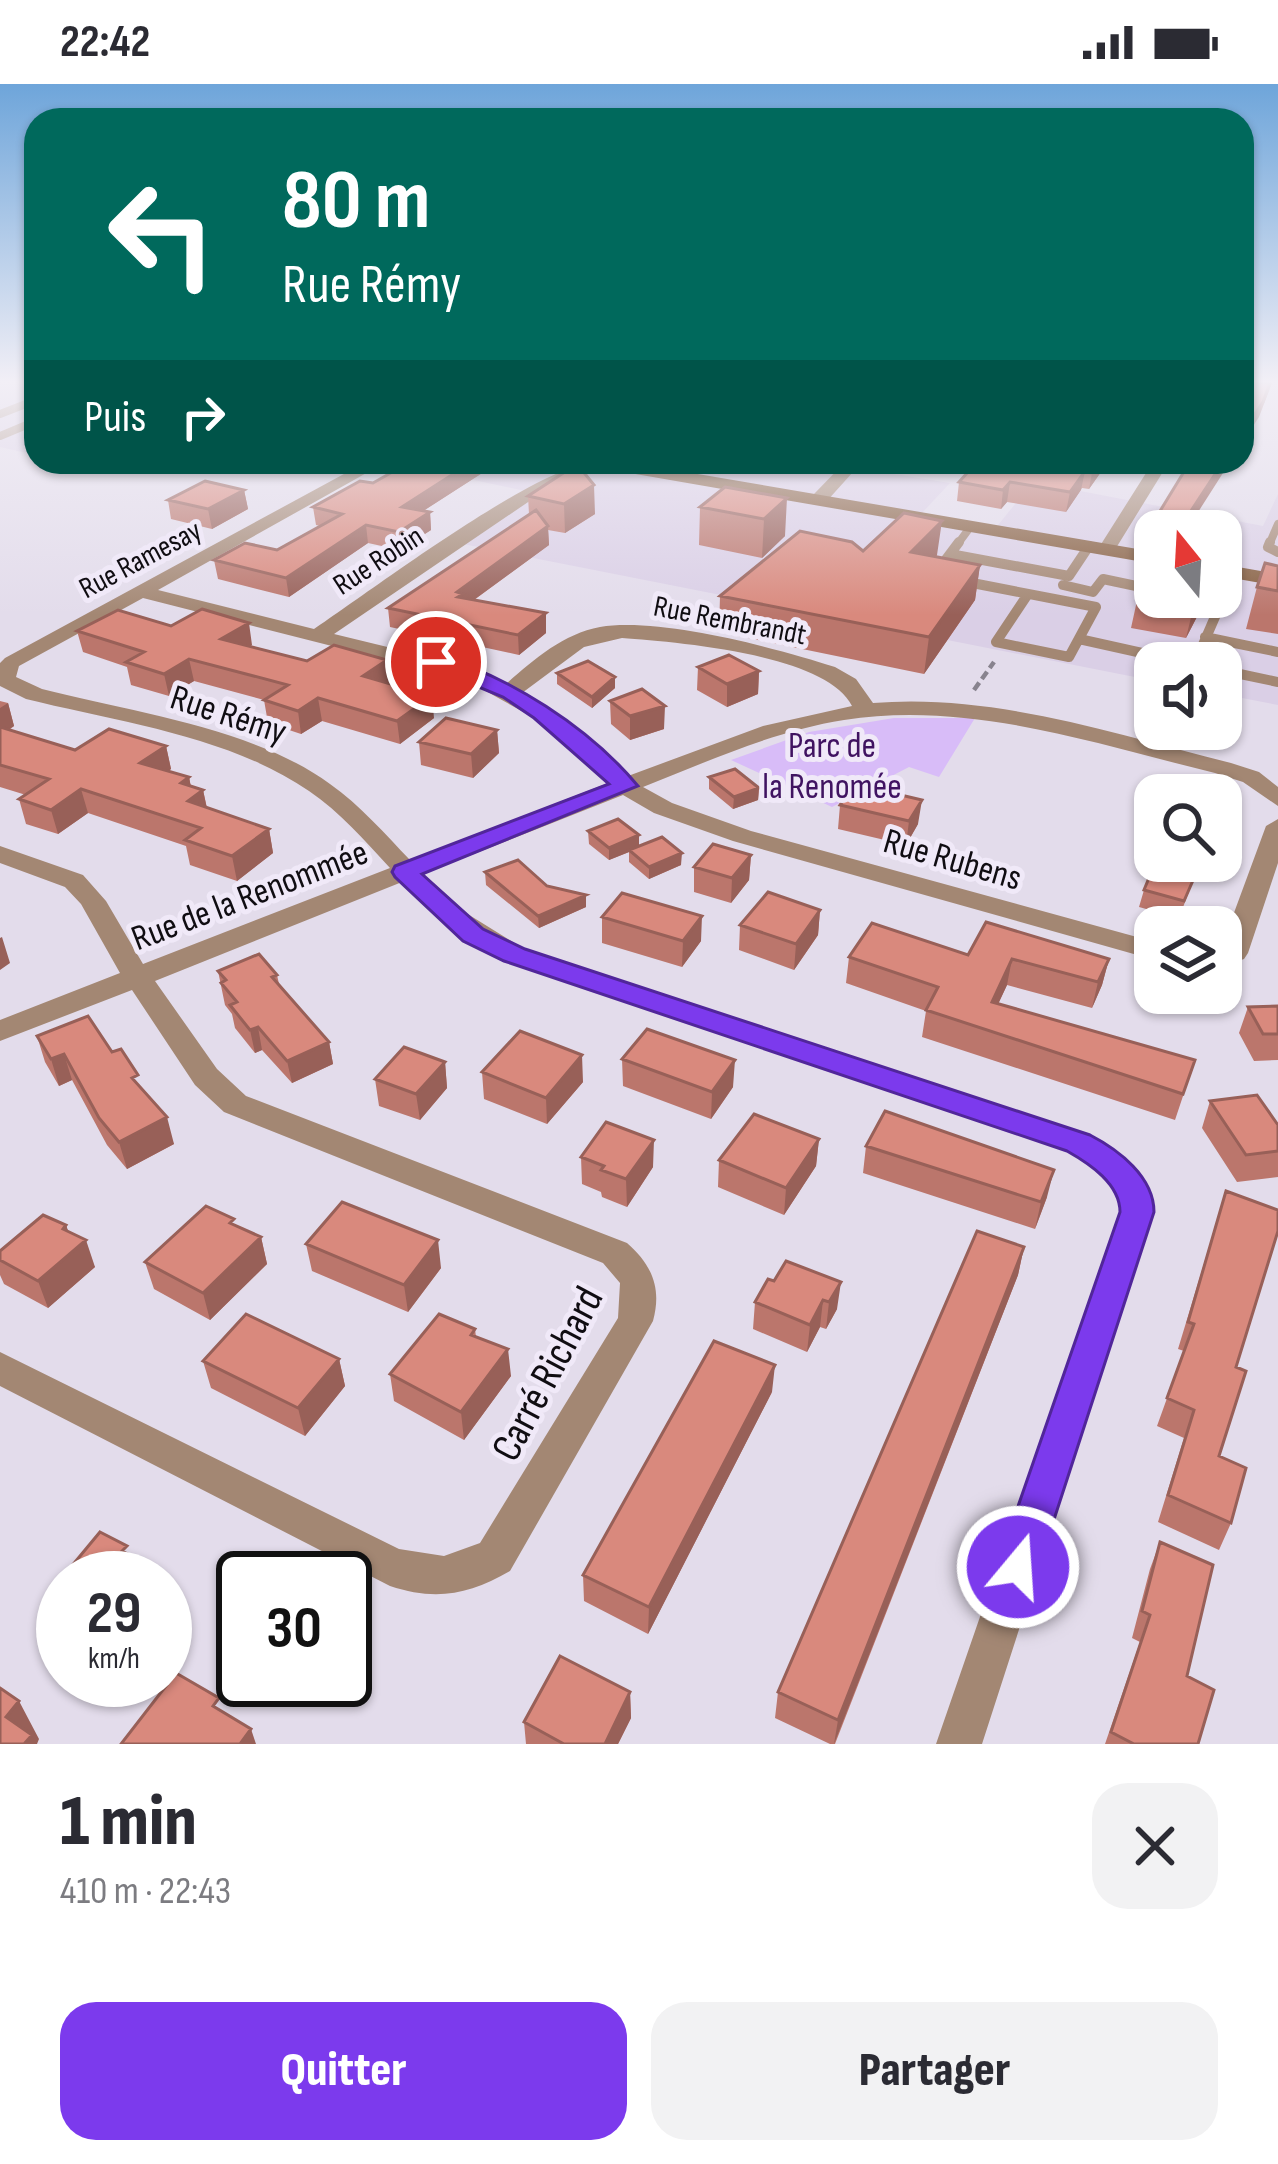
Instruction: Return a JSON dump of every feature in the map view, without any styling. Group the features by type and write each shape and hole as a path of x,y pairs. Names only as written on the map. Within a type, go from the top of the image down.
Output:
{"main road":[{"path":"668,474 820,498 913,521 1134,554"},
{"path":"1242,574 1278,580"}],"street":[{"name":"Rue Ramesay","path":"7,681 3,672 12,662 356,474"},
{"name":"Rue Robin","path":"320,634 566,474"},
{"path":"820,498 843,474"},
{"path":"1098,548 1152,474"},
{"name":"Rue Rubens","path":"142,592 436,662 510,692 542,713 626,786 663,808 742,836 1134,945"},
{"name":"Rue Rembrandt","path":"510,692 540,665 583,639 623,631 777,656 827,670 846,681 865,711"},
{"name":"Rue Rémy","path":"7,681 34,694 269,759 317,785 340,804 473,935 514,955 1079,1143 1120,1171 1137,1196 1137,1212 959,1744"},
{"path":"865,711 958,712 1223,768 1251,777 1278,800"},
{"name":"Rue de la Renommée","path":"0,1031 774,728 865,711"},
{"path":"1242,937 1278,826"},
{"path":"0,854 74,881 93,901 137,976"},
{"name":"Carré Richard","path":"0,1368 390,1566 426,1579 465,1576 495,1557 634,1321 641,1284 633,1268 615,1253 236,1104 206,1078 137,976"}],"lane":[{"path":"1278,524 1268,547 1278,552"},
{"path":"970,526 934,575 1054,599 1096,608 1069,657 996,641 1028,594"},
{"path":"935,544 1094,592 1103,579 1134,586"},
{"path":"1054,599 1098,548"},
{"path":"1203,642 1214,618"},
{"path":"1205,638 1278,652"},
{"path":"1079,639 1134,651"},
{"path":"1242,674 1278,682"}],"path":[{"path":"958,712 1004,650"}],"shaded area":[{"path":"445,474 894,474 950,483 920,515 994,530 1033,482 1179,510 1134,510 1134,618 1242,618 1242,522 1263,526 1278,494 1278,705 1242,698 1242,642 1134,642 1134,677 458,543 530,492"}],"green space":[{"name":"Parc de la Renomée","path":"894,718 975,718 939,777 909,767 832,807 731,760 809,732"}],"building":[{"path":"389,474 453,474 402,507 430,512 399,532 366,525 286,578 214,560 245,543 277,550 342,514 313,507 360,481 373,483"},
{"path":"562,474 585,474 594,485 564,504 528,496"},
{"path":"966,474 1083,474 1070,492 1010,482 1003,490 959,482"},
{"path":"1183,474 1215,474 1192,510 1161,510"},
{"path":"205,481 244,490 208,509 168,500"},
{"path":"725,487 787,498 764,519 700,507"},
{"path":"536,510 548,526 457,592 463,594 458,597 546,613 518,635 388,608"},
{"path":"904,513 942,521 911,552 980,565 929,637 720,596 800,531 852,542 863,551"},
{"path":"1265,563 1278,566 1278,591 1257,587"},
{"path":"202,609 249,623 221,639 307,661 334,645 387,660 363,676 432,696 397,721 318,698 298,711 264,700 288,685 189,659 164,674 126,662 144,652 77,631 118,610 171,626"},
{"path":"729,655 759,671 727,684 698,667"},
{"path":"588,661 615,677 592,697 557,673"},
{"path":"642,689 665,706 630,716 610,701"},
{"path":"446,718 497,730 471,754 419,742"},
{"path":"0,727 75,750 109,729 166,746 140,763 189,777 181,783 203,790 188,801 269,829 232,856 185,840 201,828 81,789 51,810 19,799 49,779 0,765"},
{"path":"735,769 759,788 734,797 709,777"},
{"path":"854,784 922,800 909,821 840,805"},
{"path":"618,819 639,835 609,848 588,831"},
{"path":"662,837 682,853 649,867 629,850"},
{"path":"713,844 751,855 732,878 694,867"},
{"path":"518,860 547,886 586,895 538,916 485,872"},
{"path":"1147,882 1192,882 1184,901 1144,890"},
{"path":"768,892 820,910 796,944 740,925"},
{"path":"622,893 702,916 683,941 602,917"},
{"path":"986,922 1109,959 1098,982 1012,959 992,1002 1195,1060 1183,1094 926,1010 938,987 849,957 872,923 968,955"},
{"path":"259,954 277,975 272,977 329,1042 287,1061 258,1027 250,1030 230,1005 237,1002 221,983 226,980 218,971"},
{"path":"1278,1006 1278,1034 1263,1034 1248,1007"},
{"path":"88,1016 112,1052 121,1049 138,1075 132,1078 167,1117 119,1142 99,1118 64,1054 51,1059 37,1036"},
{"path":"647,1029 735,1060 712,1092 622,1059"},
{"path":"520,1031 582,1055 546,1098 482,1072"},
{"path":"404,1047 445,1062 416,1094 375,1079"},
{"path":"1257,1095 1278,1125 1278,1151 1246,1155 1210,1101"},
{"path":"885,1111 1054,1170 1041,1202 866,1146"},
{"path":"754,1114 819,1139 786,1188 719,1160"},
{"path":"606,1122 654,1140 626,1179 581,1157"},
{"path":"1226,1191 1278,1210 1278,1231 1236,1367 1246,1371 1219,1456 1246,1468 1231,1523 1168,1495 1194,1410 1167,1398 1194,1324 1188,1322"},
{"path":"342,1202 438,1240 404,1285 306,1244"},
{"path":"206,1206 261,1237 203,1293 145,1262"},
{"path":"43,1215 86,1240 38,1281 0,1260 0,1251"},
{"path":"977,1231 1024,1247 838,1720 778,1692"},
{"path":"786,1261 841,1282 829,1302 823,1300 810,1325 755,1302"},
{"path":"246,1314 339,1359 298,1408 203,1361"},
{"path":"439,1314 475,1329 471,1335 508,1349 461,1412 390,1374"},
{"path":"714,1341 775,1365 649,1607 583,1575"},
{"path":"100,1532 127,1546 122,1551 84,1551"},
{"path":"1160,1542 1213,1565 1187,1676 1214,1690 1198,1744 1134,1744 1111,1732 1150,1615 1142,1611"},
{"path":"560,1656 630,1692 605,1744 564,1744 524,1722"},
{"path":"192,1682 216,1696 213,1706 251,1729 240,1744 121,1744 150,1707 192,1707"},
{"path":"0,1688 19,1701 6,1717 32,1735 24,1744 0,1744"}],"route":[{"path":"436,662 510,692 542,713 626,786 405,872 473,935 514,955 1079,1143 1104,1156 1137,1196 1137,1212 1018,1567"}]}
